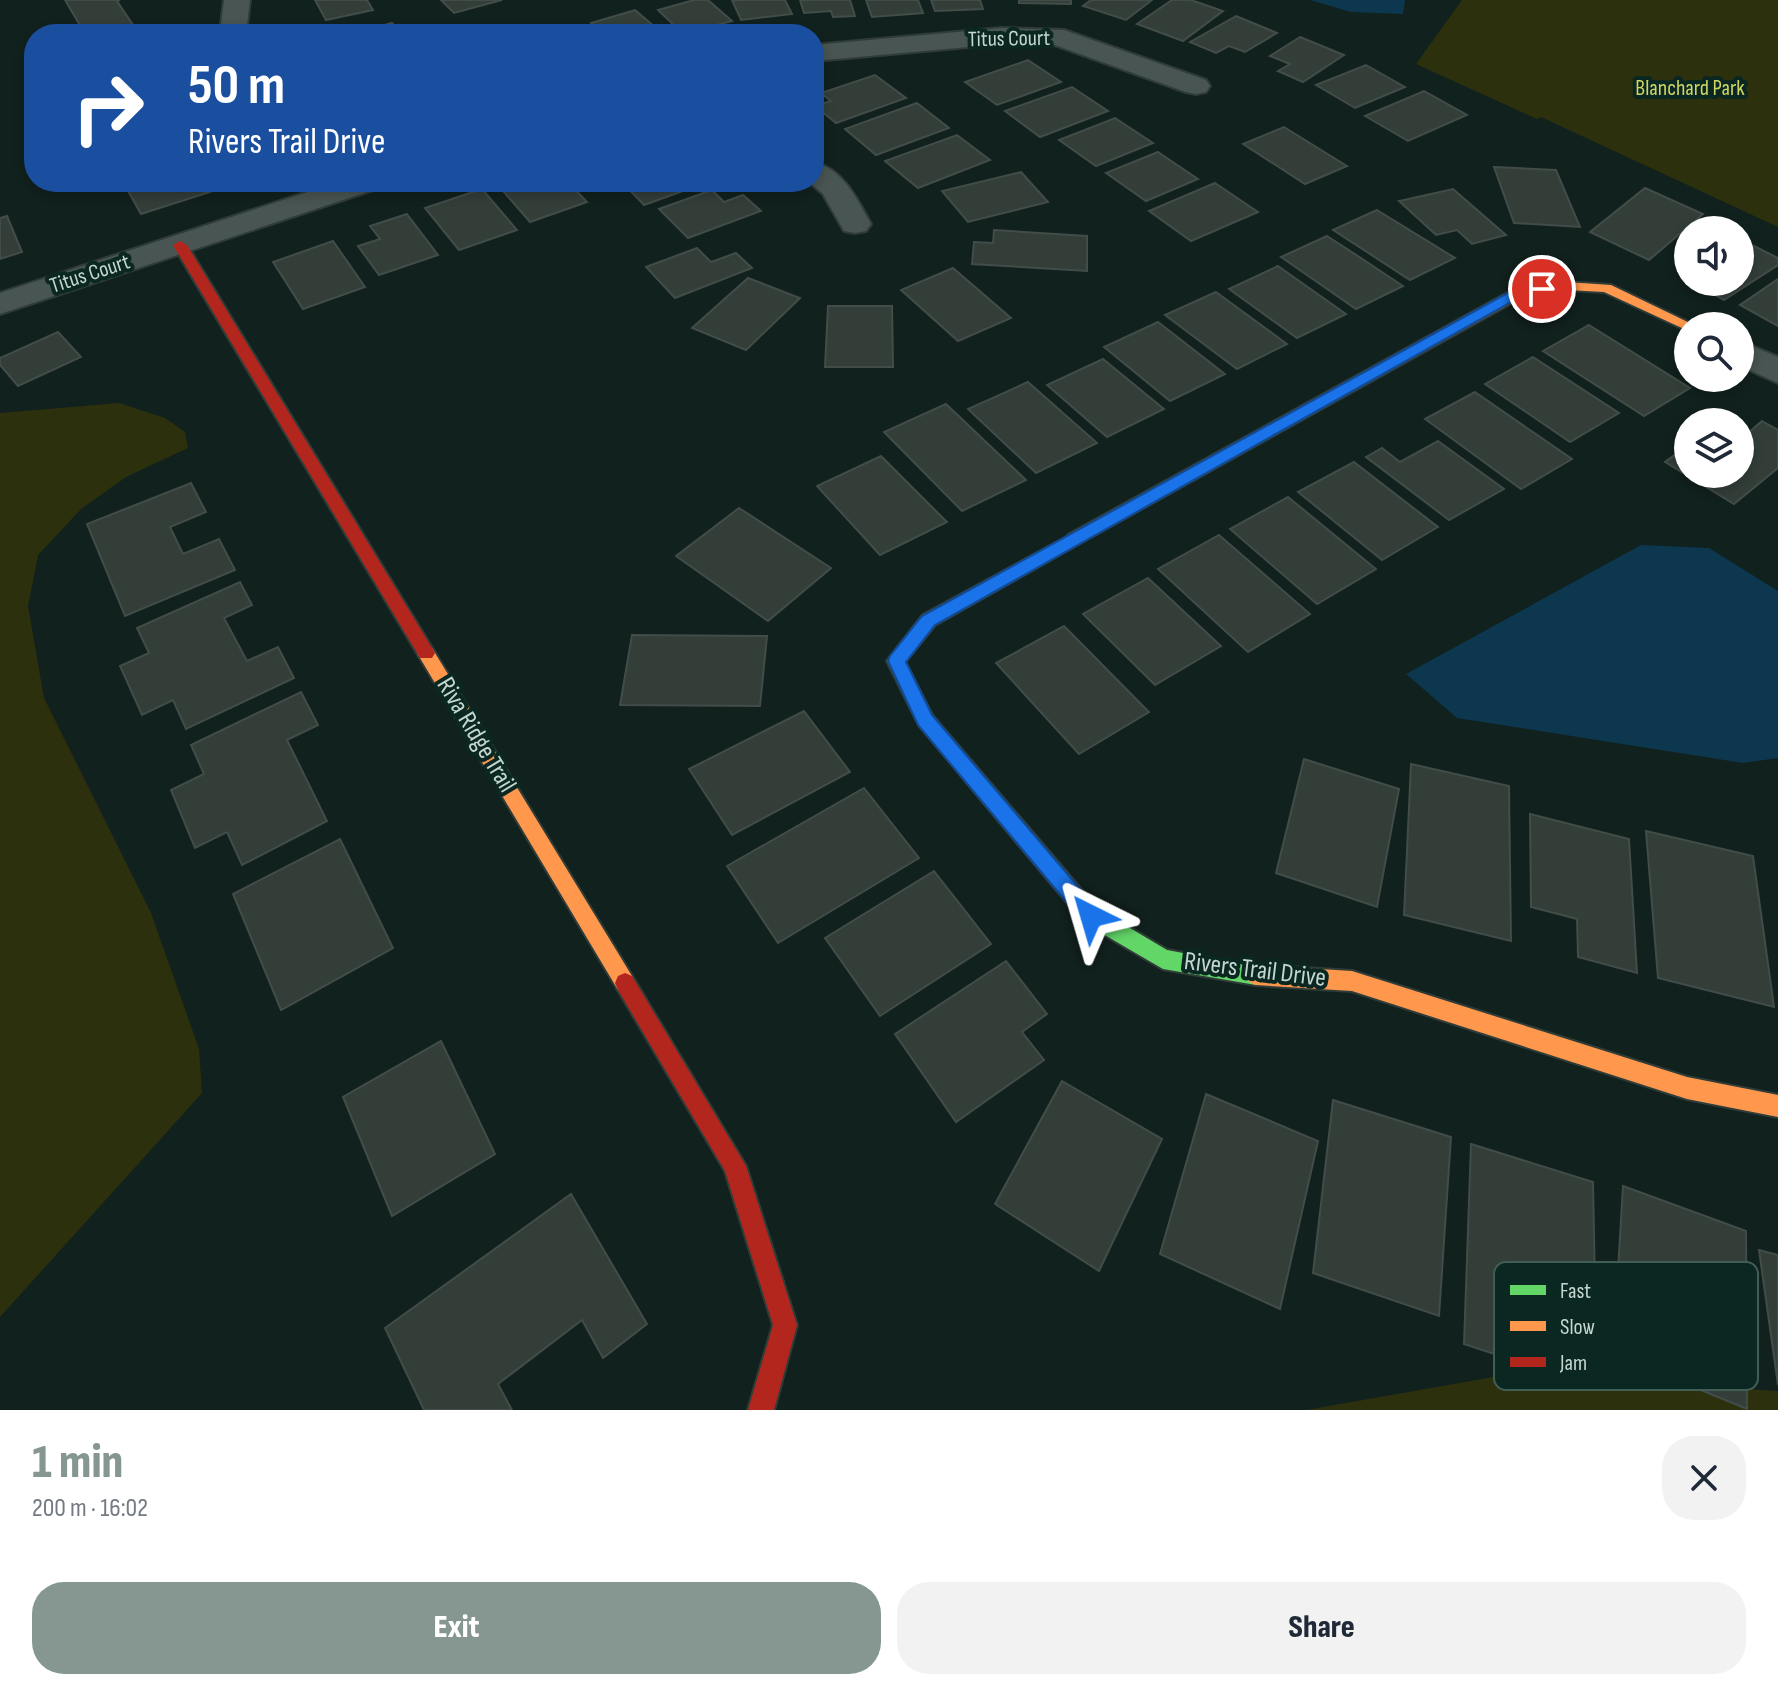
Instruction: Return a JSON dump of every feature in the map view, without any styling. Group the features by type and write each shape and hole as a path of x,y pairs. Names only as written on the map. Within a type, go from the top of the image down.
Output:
{"street":[{"path":"234,24 237,0"},
{"name":"Titus Court","path":"824,52 1001,36 1055,36 1196,86"},
{"path":"824,179 836,189 855,224"},
{"path":"180,245 331,192"},
{"name":"Titus Court","path":"0,304 180,245"},
{"name":"Riva Ridge Trail","path":"180,245 735,1166 785,1325 761,1410"},
{"name":"Rivers Trail Drive","path":"1674,319 1606,288 1566,286 1518,293 929,620 896,661 925,720 1091,916 1163,959 1248,974 1352,981 1687,1088 1778,1106"},
{"path":"1754,359 1778,372"}],"green space":[{"name":"Blanchard Park","path":"1462,0 1778,0 1778,227 1541,117 1537,119 1416,64"},
{"path":"119,403 165,418 185,432 188,448 126,477 81,509 38,555 28,606 44,698 151,913 199,1049 202,1093 0,1317 0,413"},
{"path":"1494,1377 1494,1390 1778,1391 1778,1410 1306,1410"}],"water":[{"path":"1310,0 1405,0 1403,14 1351,12"},
{"path":"1641,545 1709,548 1778,591 1778,758 1743,763 1457,718 1406,674"}],"building":[{"path":"65,0 120,0 117,1 132,24 79,24"},
{"path":"315,0 367,0 373,10 326,20"},
{"path":"441,0 502,0 454,13"},
{"path":"694,0 708,0 732,21 721,24 673,24 658,10"},
{"path":"732,0 785,0 792,14 741,20"},
{"path":"800,0 850,0 855,16 833,17 831,11 804,13"},
{"path":"866,0 918,0 923,13 872,17"},
{"path":"931,0 980,0 983,9 935,11"},
{"path":"1019,0 1071,0 1071,4 1019,3"},
{"path":"1091,0 1152,0 1126,20 1083,6"},
{"path":"1172,0 1191,0 1223,11 1183,41 1137,24"},
{"path":"635,10 651,24 592,24"},
{"path":"1236,16 1277,33 1245,52 1229,46 1216,53 1190,42"},
{"path":"1300,37 1344,55 1303,82 1278,71 1290,64 1270,56"},
{"path":"1028,60 1061,82 997,105 965,82"},
{"path":"1366,65 1405,87 1355,108 1316,85"},
{"path":"875,75 906,98 836,123 824,113 824,103 831,101 824,92"},
{"path":"1072,87 1108,111 1040,137 1005,111"},
{"path":"1424,91 1467,115 1408,141 1365,116"},
{"path":"917,103 949,128 876,155 845,129"},
{"path":"1115,118 1153,143 1096,166 1059,140"},
{"path":"1284,127 1347,166 1305,184 1243,144"},
{"path":"957,135 990,160 918,188 885,161"},
{"path":"1158,152 1198,179 1146,201 1106,173"},
{"path":"1494,167 1556,170 1580,227 1514,223"},
{"path":"1021,172 1048,202 968,222 942,191"},
{"path":"1215,183 1258,212 1191,241 1149,211"},
{"path":"1645,188 1703,214 1674,216 1674,239 1649,260 1590,232"},
{"path":"1453,189 1506,235 1472,244 1457,230 1436,235 1399,201"},
{"path":"129,192 210,192 141,214"},
{"path":"473,192 485,192 517,230 459,250 425,208"},
{"path":"504,192 578,192 587,202 530,222"},
{"path":"632,192 680,192 644,205"},
{"path":"714,192 724,202 743,195 761,211 688,238 659,209"},
{"path":"1377,210 1455,258 1410,280 1333,230"},
{"path":"407,214 438,255 379,275 358,246 380,239 370,226"},
{"path":"7,216 22,252 0,259 0,218"},
{"path":"994,230 1087,236 1087,271 972,264 974,242 993,243"},
{"path":"1327,236 1403,286 1356,309 1281,257"},
{"path":"333,241 365,287 303,309 273,262"},
{"path":"1754,246 1778,258 1778,265 1754,281"},
{"path":"697,248 711,262 736,253 752,268 675,298 646,267"},
{"path":"1278,266 1346,314 1297,338 1229,289"},
{"path":"953,268 1011,318 958,341 901,290"},
{"path":"748,278 800,298 746,350 692,328"},
{"path":"1778,279 1778,326 1740,305"},
{"path":"1216,292 1287,344 1237,369 1165,315"},
{"path":"828,306 892,306 893,367 825,367"},
{"path":"1158,322 1225,374 1170,401 1104,347"},
{"path":"1589,325 1674,378 1674,392 1683,392 1644,416 1543,351"},
{"path":"58,332 81,357 18,386 0,365 0,358"},
{"path":"1533,357 1619,413 1570,442 1485,384"},
{"path":"1103,359 1164,409 1107,437 1047,385"},
{"path":"1028,382 1097,443 1036,473 968,409"},
{"path":"1475,392 1572,459 1521,489 1425,419"},
{"path":"946,404 1026,480 962,511 884,432"},
{"path":"1762,421 1778,430 1778,468 1754,488 1754,428"},
{"path":"1438,441 1504,489 1449,520 1366,457 1382,448 1400,462"},
{"path":"1674,455 1674,467 1665,462"},
{"path":"881,456 947,522 880,555 817,486"},
{"path":"1354,462 1438,527 1382,560 1298,492"},
{"path":"191,483 206,512 170,527 183,554 219,539 235,570 125,616 87,524"},
{"path":"1708,488 1754,488 1734,504"},
{"path":"1288,497 1376,569 1317,604 1230,529"},
{"path":"739,508 831,568 768,621 676,556"},
{"path":"1219,535 1310,614 1248,652 1158,569"},
{"path":"1148,578 1221,646 1155,685 1083,614"},
{"path":"240,582 252,605 224,618 247,661 278,647 294,678 186,729 173,700 142,715 120,666 149,653 137,628"},
{"path":"1064,626 1149,712 1079,754 996,663"},
{"path":"632,635 767,636 760,706 620,705"},
{"path":"301,692 318,725 287,740 327,821 242,865 227,832 195,848 171,790 204,774 191,745"},
{"path":"804,711 850,772 732,835 689,769"},
{"path":"1304,759 1399,789 1377,907 1276,873"},
{"path":"1411,764 1509,786 1511,941 1404,915"},
{"path":"864,788 919,858 778,943 727,866"},
{"path":"1530,814 1629,839 1637,973 1578,957 1577,919 1531,907"},
{"path":"1646,831 1753,856 1774,1007 1658,978"},
{"path":"340,839 393,948 281,1010 233,894"},
{"path":"934,871 991,944 880,1016 825,938"},
{"path":"1006,961 1047,1014 1022,1032 1044,1060 956,1122 895,1034"},
{"path":"441,1041 495,1154 392,1216 343,1097"},
{"path":"1062,1081 1162,1139 1099,1271 995,1204"},
{"path":"1206,1094 1318,1141 1280,1309 1160,1254"},
{"path":"1333,1100 1451,1137 1439,1316 1313,1273"},
{"path":"1471,1144 1593,1182 1595,1262 1494,1262 1494,1354 1464,1344"},
{"path":"1623,1186 1746,1231 1746,1262 1618,1262"},
{"path":"571,1194 647,1324 603,1358 582,1320 498,1384 512,1410 424,1410 385,1328"},
{"path":"1759,1250 1778,1255 1778,1385"},
{"path":"1701,1390 1747,1390 1747,1409"}],"traffic: fast":[{"path":"1074,539 929,620 896,661 925,720 1091,916 1163,959 1256,975"}],"traffic: slow":[{"path":"1074,539 1518,293 1566,286 1606,288 1674,319"},
{"path":"426,653 625,983"},
{"path":"1256,975 1352,981 1687,1088 1778,1106"}],"traffic: jam":[{"path":"180,245 426,653"},
{"path":"625,983 735,1166 785,1325 761,1410"}],"route":[{"path":"1091,916 925,720 896,661 929,620 1518,293 1542,289"}]}
